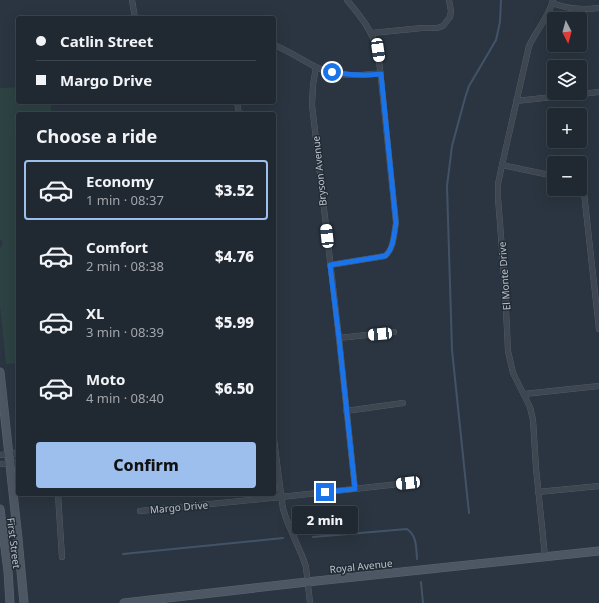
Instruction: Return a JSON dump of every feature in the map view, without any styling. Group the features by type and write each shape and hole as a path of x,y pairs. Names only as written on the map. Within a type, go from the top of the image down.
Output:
{"main road":[{"name":"First Street","path":"0,372 14,453 16,491"},
{"name":"First Street","path":"16,496 24,603"},
{"name":"First Street","path":"0,509 2,541 8,572 10,603"},
{"name":"Royal Avenue","path":"124,603 599,551"}],"street":[{"path":"132,0 135,16"},
{"path":"330,265 385,256 390,250 392,244 396,223 378,50 372,33 364,20 347,0"},
{"path":"372,33 437,28 443,26 450,17 451,11 449,0"},
{"path":"552,2 569,9 583,10 599,8"},
{"name":"El Monte Drive","path":"545,556 538,492 533,420 530,407 513,373 508,351 498,184 529,46 547,16 552,2"},
{"path":"276,46 316,67 332,72 365,76 381,74"},
{"name":"Bryson Avenue","path":"316,67 312,85 312,105 355,489"},
{"path":"516,101 599,92"},
{"path":"502,164 547,174"},
{"path":"584,196 599,329"},
{"path":"339,338 394,332"},
{"path":"524,394 599,386"},
{"path":"346,411 403,403"},
{"path":"0,455 14,453"},
{"path":"276,456 281,497 287,521 303,558 310,603"},
{"path":"0,464 14,463"},
{"name":"Margo Drive","path":"140,511 408,483"},
{"path":"538,492 599,486"},
{"path":"58,496 62,557"}],"green space":[{"path":"16,87 16,104 50,104 52,112 16,112 16,363 6,364 0,306 0,249 3,242 0,239 0,88"}],"waterway":[{"path":"469,513 452,350 447,186 452,146 465,98 469,86 496,40 500,22 501,0"},
{"path":"313,537 407,529 413,535 417,559"},
{"path":"123,554 283,538"},
{"path":"421,582 423,603"}],"route":[{"path":"325,492 355,489 330,265 385,256 390,250 396,223 381,74 365,76 332,72"}]}
